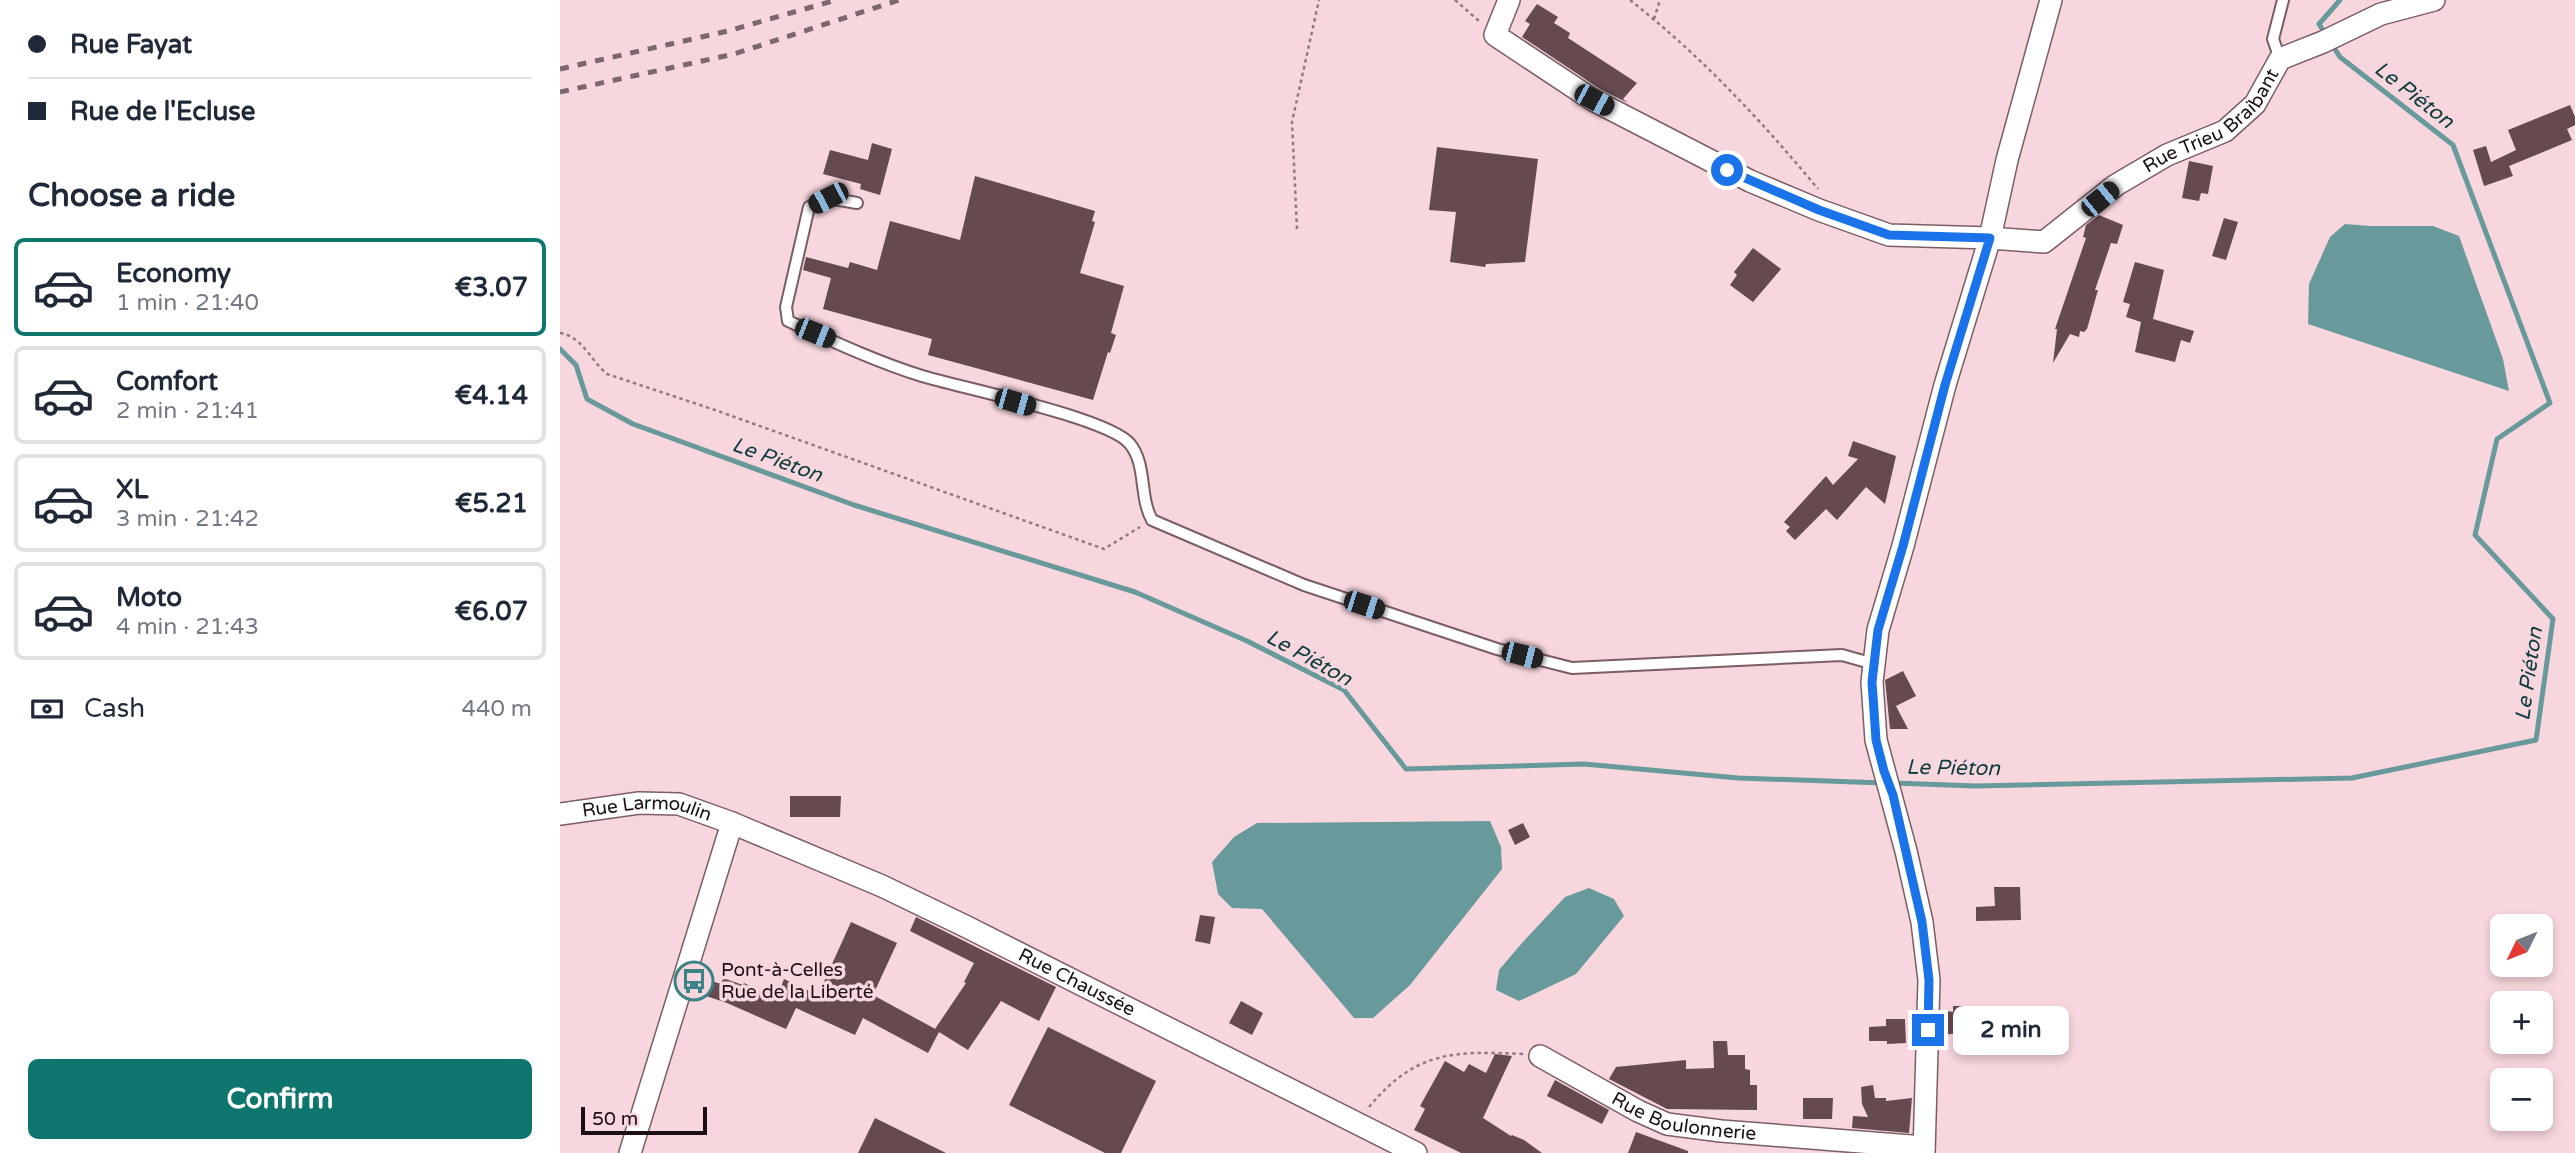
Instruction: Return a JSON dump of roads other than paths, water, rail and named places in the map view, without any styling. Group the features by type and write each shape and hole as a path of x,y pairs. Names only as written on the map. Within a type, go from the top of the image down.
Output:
{"street":[{"name":"Rue Trieu Braibant","path":"1509,0 1495,35 1594,100 1749,181 1889,235 2045,242 2116,186 2167,155 2225,131 2255,104 2280,59 2381,14 2434,0"},
{"path":"1924,1150 1929,980 1922,922 1893,795 1876,740 1872,703 1874,664 1878,630 1945,385 1990,238 2007,160 2051,0"},
{"name":"Rue Larmoulin","path":"560,814 639,803 679,804 732,823"},
{"path":"630,1153 732,823"},
{"name":"Rue Chaussée","path":"732,823 894,892 1416,1153"},
{"name":"Rue Boulonnerie","path":"1540,1056 1638,1111 1667,1124 1924,1150"}],"lane":[{"path":"2280,59 2273,40 2283,0"},
{"path":"856,203 828,198 809,207 786,307 789,321 920,376 1081,420 1115,433 1129,443 1138,461 1146,509 1152,520 1304,585 1497,649 1572,668 1842,655 1874,664"}],"water":[{"path":"2345,224 2433,226 2459,236 2503,359 2509,391 2308,324 2309,284 2330,237"},
{"path":"1490,821 1501,847 1502,869 1410,985 1373,1018 1354,1018 1262,909 1232,908 1218,894 1212,862 1234,837 1257,823"},
{"path":"1589,888 1614,899 1624,916 1576,974 1519,1001 1496,990 1499,970 1522,943 1565,897"}],"waterway":[{"name":"Le Piéton","path":"2326,35 2319,24 2340,0"},
{"name":"Le Piéton","path":"1894,783 1975,786 2352,778 2536,740 2553,619 2475,535 2497,439 2550,403 2453,145 2340,57 2331,43"},
{"name":"Le Piéton","path":"560,349 576,365 587,399 633,424 854,505 1135,592 1247,641 1344,690 1406,769 1584,764 1738,778 1884,783"}],"railway":[{"path":"560,69 728,31 836,0"},
{"path":"560,92 734,54 899,0"}],"place":[{"name":"Pont-à-Celles Rue de la Liberté","path":"694,981"}]}
